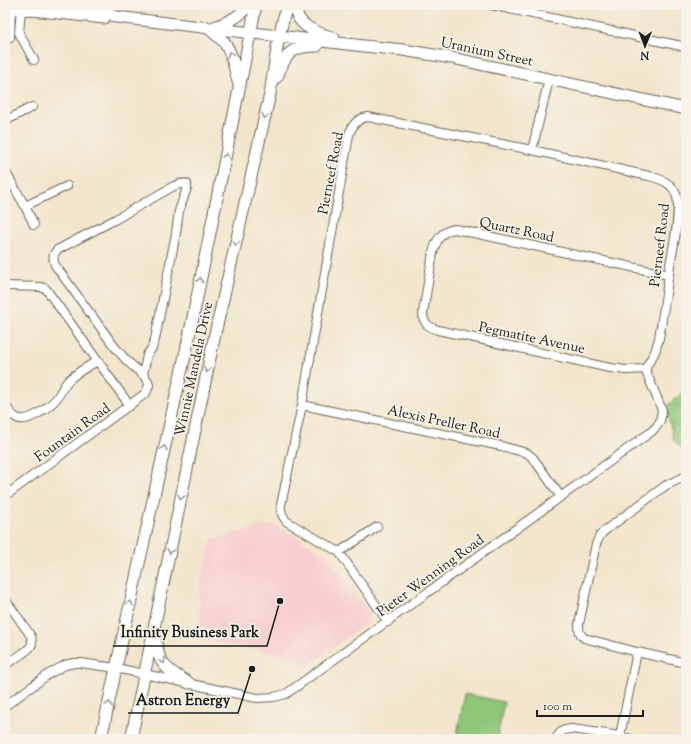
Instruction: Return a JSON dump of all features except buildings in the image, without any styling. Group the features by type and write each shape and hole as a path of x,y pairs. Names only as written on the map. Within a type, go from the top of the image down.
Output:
{"main road":[{"path":"53,5 100,10 116,17"},
{"path":"240,89 229,50 224,42 209,28 237,17 248,5"},
{"name":"Winnie Mandela Drive","path":"101,739 188,337 256,5"},
{"name":"Winnie Mandela Drive","path":"130,739 215,334 270,94 279,36 287,5"},
{"path":"295,5 295,10 299,19 309,28 319,33 364,46"},
{"path":"12,8 106,18 116,17"},
{"name":"Uranium Street","path":"116,17 403,50 452,58 686,109"},
{"path":"270,94 285,58 294,49 307,46 350,45"},
{"path":"153,628 160,658 167,668 189,683"}],"street":[{"path":"491,5 686,47"},
{"path":"12,8 19,33 34,60"},
{"path":"12,8 7,34 19,33"},
{"path":"532,150 549,79"},
{"path":"5,121 32,107"},
{"name":"Pierneef Road","path":"388,622 339,552 286,521 280,511 302,405 350,135 356,122 368,117 532,150 659,178 667,182 672,187 678,200 676,233 657,346 653,357 645,370"},
{"path":"5,170 34,225"},
{"path":"184,183 187,184 188,188 179,212 155,339 152,348 147,355 143,375 126,362 55,265 53,257 57,250 172,187 184,183"},
{"path":"25,206 67,186"},
{"name":"Quartz Road","path":"423,313 435,244 443,233 455,229 669,275"},
{"path":"5,286 41,287 46,289 130,406"},
{"name":"Pegmatite Avenue","path":"423,313 423,319 427,325 438,330 610,368 645,370"},
{"path":"5,405 18,419 23,420 33,417 57,398 65,384 71,378 97,361"},
{"name":"Pieter Wenning Road","path":"5,706 49,674 64,665 74,663 144,673 257,698 281,696 291,691 658,426 662,410 645,370"},
{"name":"Fountain Road","path":"5,496 146,393 149,385 148,381 143,375"},
{"name":"Alexis Preller Road","path":"302,405 501,446 526,453 533,458 561,497"},
{"path":"686,476 665,486 602,532 596,544 579,624 580,634 584,638 637,652 686,662"},
{"path":"339,552 377,527"},
{"path":"5,599 31,636 32,641 31,646 5,665"},
{"path":"620,736 637,652"},
{"path":"557,736 567,729 572,729 631,739"}],"shaded area":[{"path":"274,524 328,556 369,612 370,621 305,668 298,657 201,640 199,590 212,539"}],"green space":[{"path":"686,389 686,453 674,441 666,407"},
{"path":"465,694 504,702 497,739 485,739 457,734"}],"place":[{"name":"Infinity Business Park","path":"280,601"},
{"name":"Astron Energy","path":"252,669"}]}
